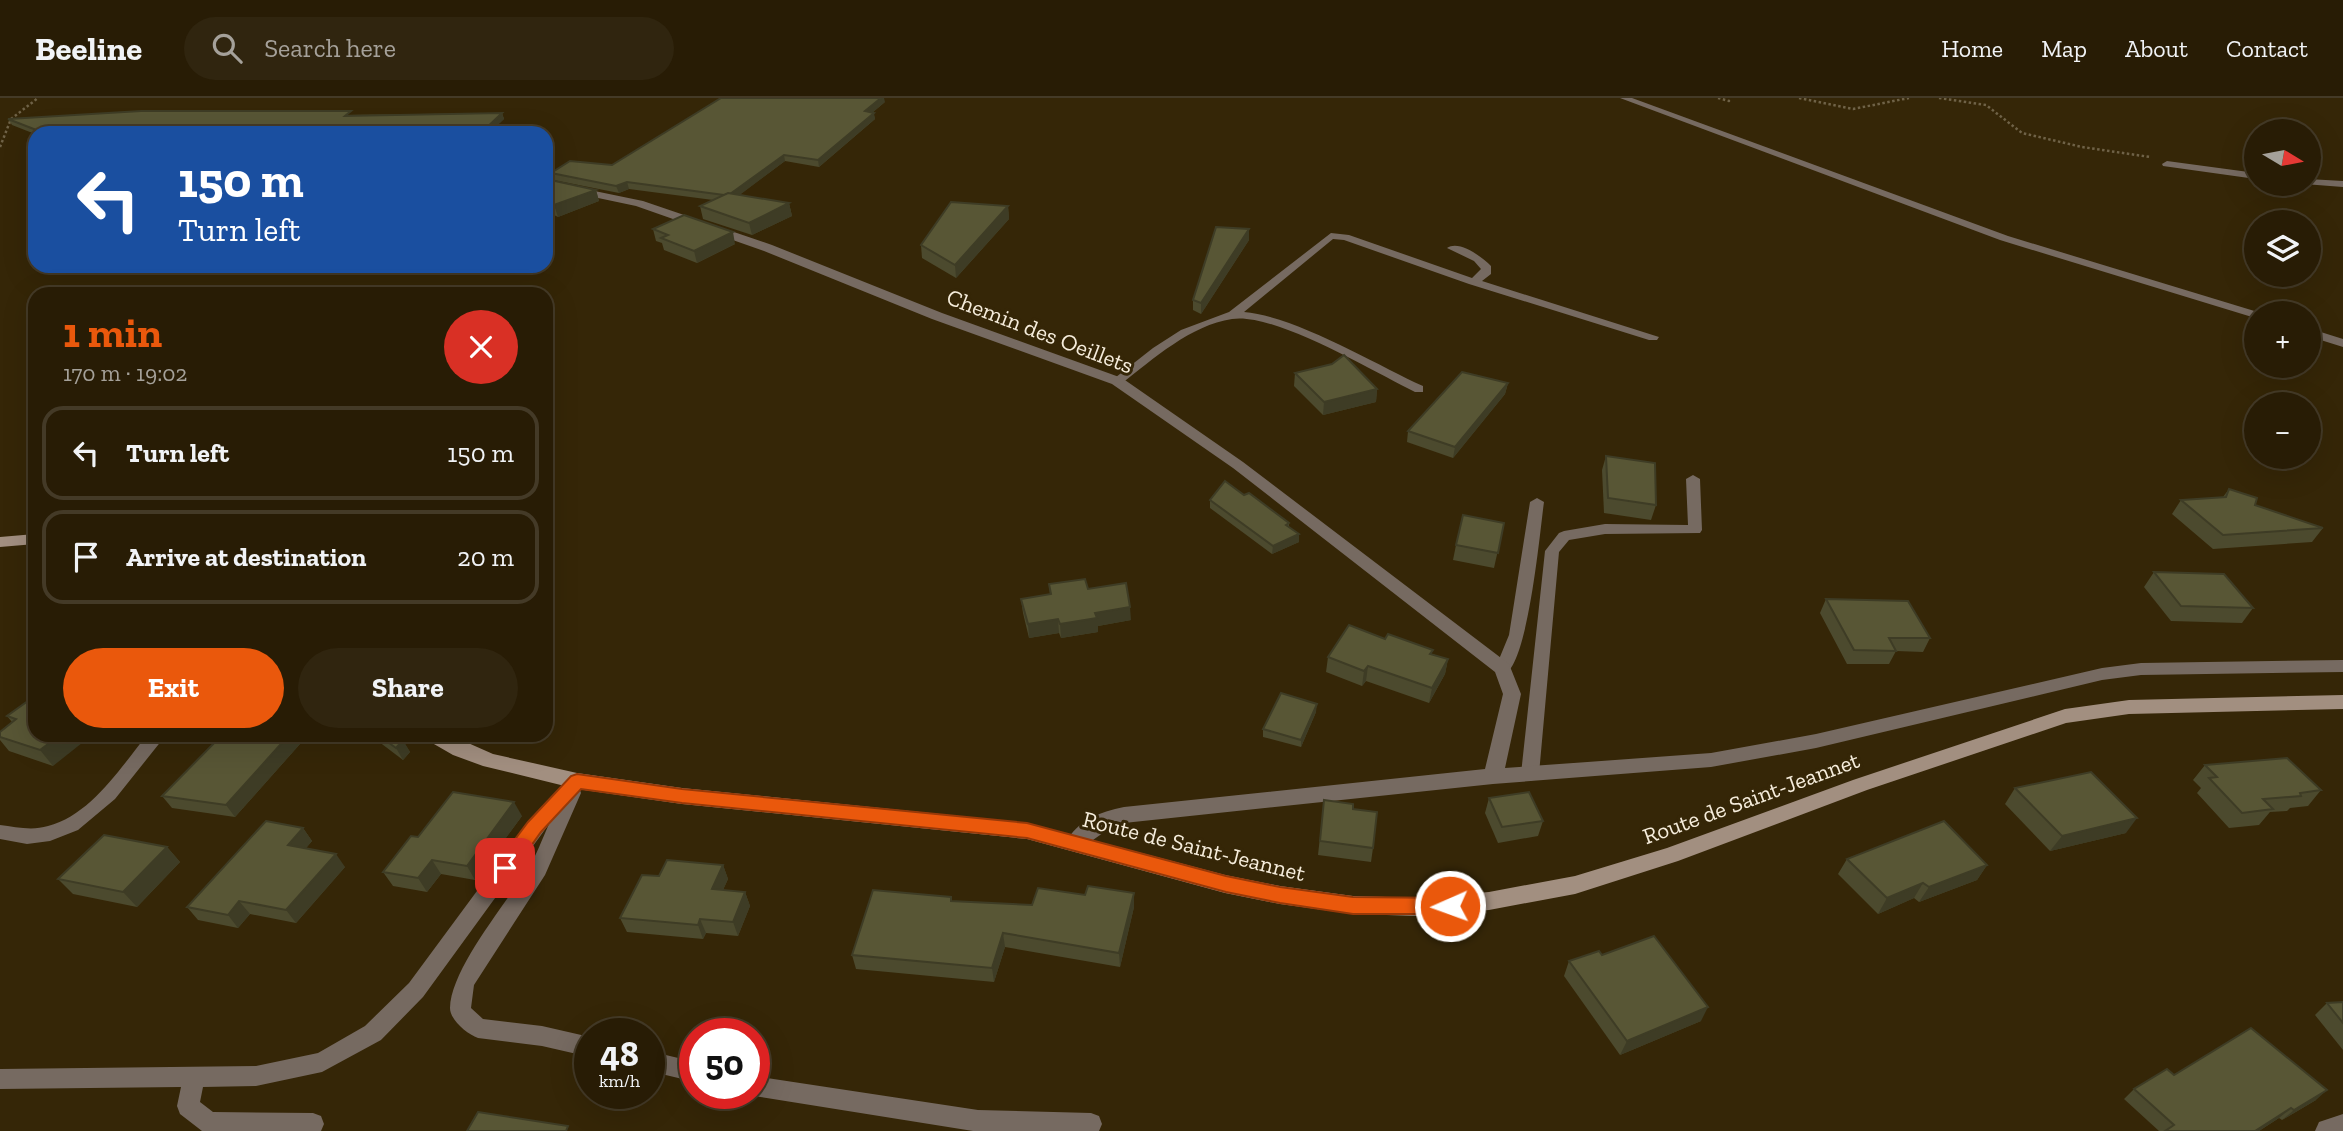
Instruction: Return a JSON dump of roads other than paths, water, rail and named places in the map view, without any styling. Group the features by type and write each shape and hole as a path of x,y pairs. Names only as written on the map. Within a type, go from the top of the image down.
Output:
{"main road":[{"path":"0,542 28,540"},
{"name":"Route de Saint-Jeannet","path":"446,742 490,761 577,781 682,796 1027,831 1213,881 1280,895 1353,905 1450,906 1533,895 1597,878 2065,716 2129,707 2343,702"}],"street":[{"path":"2163,161 2244,174"},
{"path":"2321,183 2343,184"},
{"name":"Chemin des Oeillets","path":"553,186 651,207 768,248 937,316 1118,381 1238,465 1503,669"},
{"path":"2321,186 2343,192"},
{"path":"1076,843 1087,828 1104,818 1124,815 1493,776 1711,760 1816,741 2102,674 2141,669 2343,666"},
{"path":"1493,776 1512,694 1503,669"},
{"path":"2328,1131 2343,1126"}],"lane":[{"path":"1624,98 2004,238 2244,311"},
{"path":"1118,381 1153,353 1199,326 1234,314 1331,236 1345,237 1473,282 1653,337"},
{"path":"1452,248 1478,260 1487,268 1485,274 1473,282"},
{"path":"1234,314 1270,320 1419,389"},
{"path":"2321,336 2343,343"},
{"path":"1530,774 1552,551 1564,536 1605,529 1695,530 1693,479"},
{"path":"1503,669 1517,635 1537,502"},
{"path":"0,832 17,837 50,836 77,823 105,796 151,742"},
{"path":"574,1043 542,1036 478,1028 460,1010 464,984 538,869 577,781"},
{"path":"0,1079 256,1076 322,1062 373,1033 416,990 535,827 577,781"},
{"path":"194,1076 188,1106 209,1123 313,1124"},
{"path":"770,1088 978,1121 1091,1124"}]}
